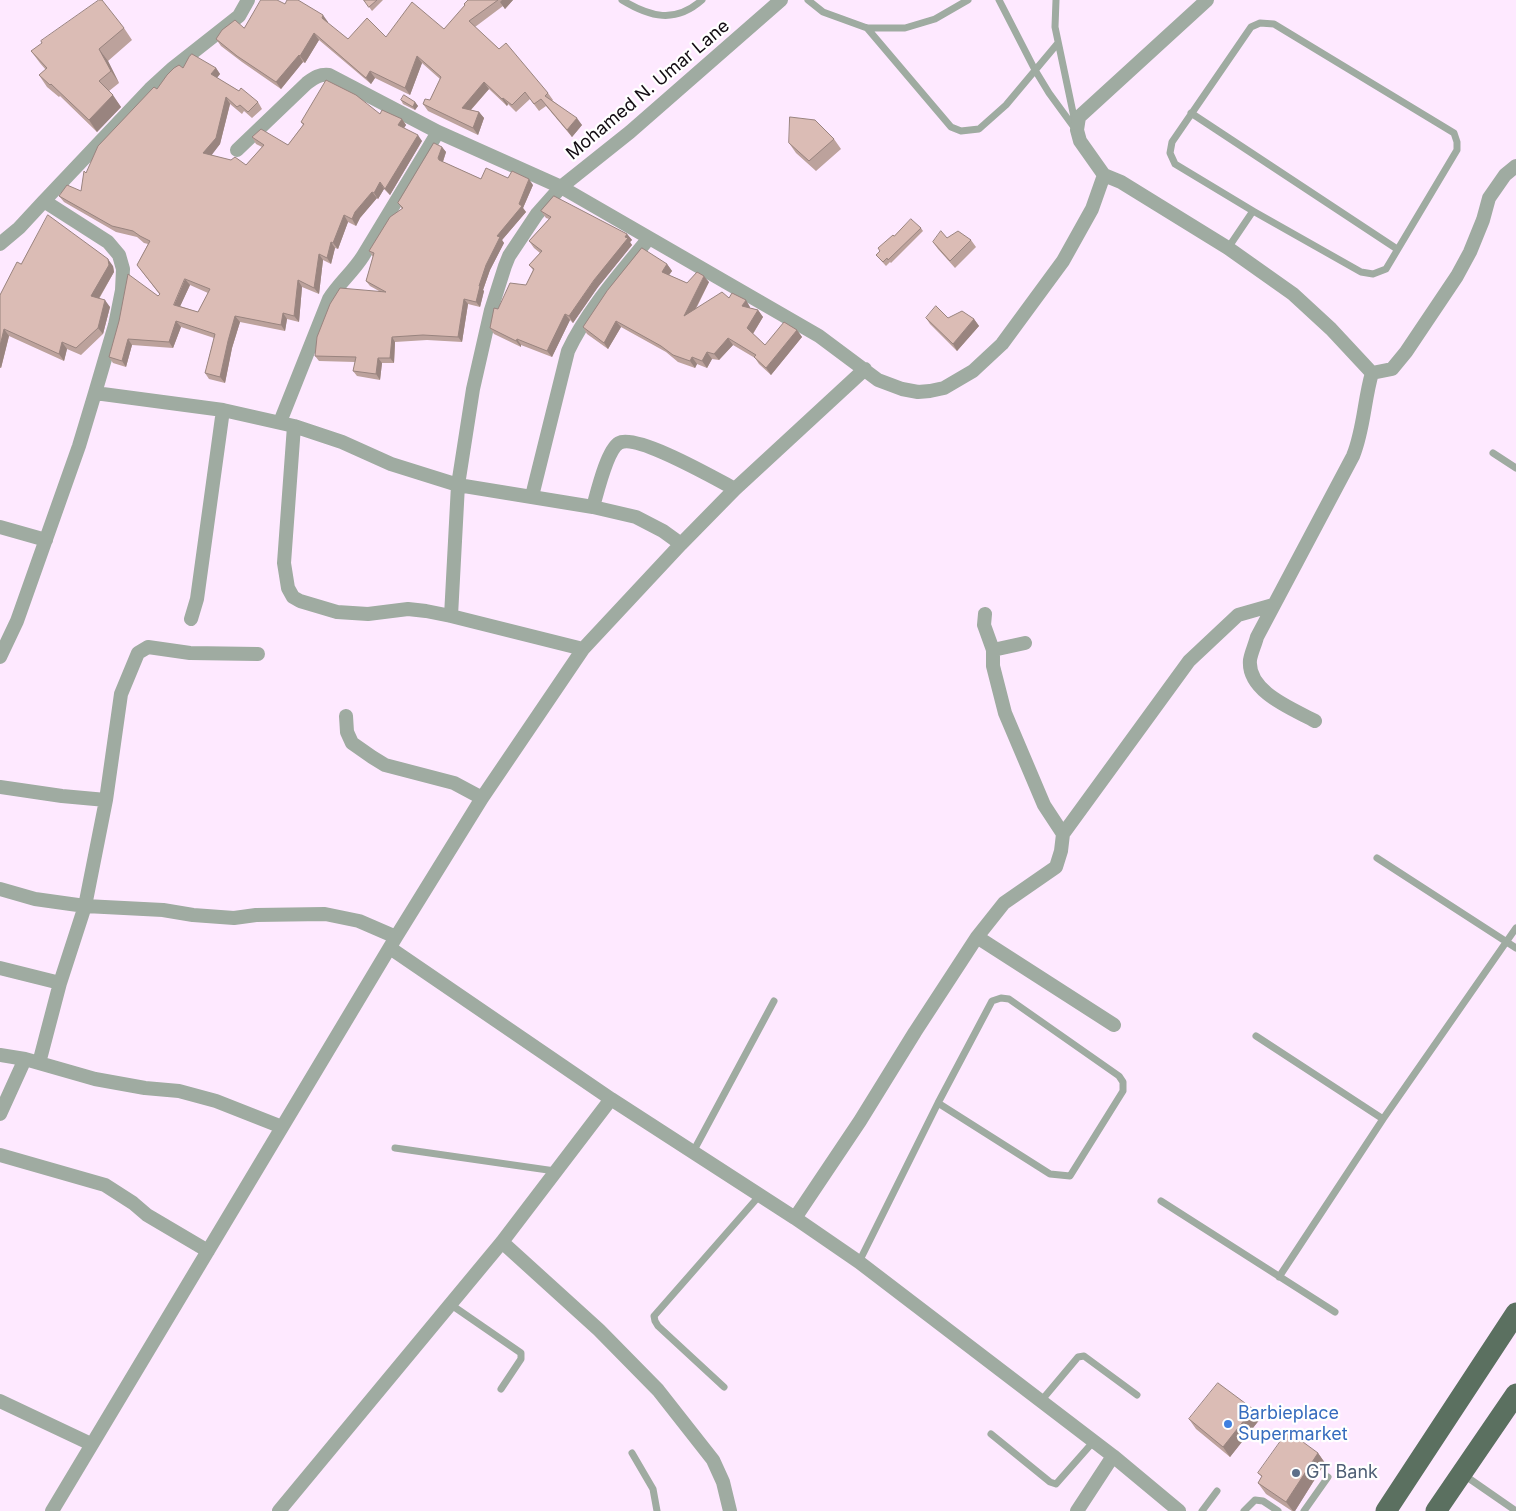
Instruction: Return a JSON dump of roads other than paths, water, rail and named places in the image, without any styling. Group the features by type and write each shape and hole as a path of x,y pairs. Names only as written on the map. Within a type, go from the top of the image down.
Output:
{"main road":[{"path":"1386,1511 1516,1313"},
{"path":"1436,1511 1516,1394"}],"street":[{"path":"0,244 19,228 150,89 173,68 239,16 248,0"},
{"name":"Mohamed N. Umar Lane","path":"451,616 458,485 473,389 491,310 504,266 532,220 561,188 630,132 781,0"},
{"path":"1207,0 1079,117 1076,130 1080,141 1104,175 1121,182 1228,248 1293,294 1372,373"},
{"path":"237,150 307,83 323,74 329,75 438,132 561,188 819,336 886,383 918,392 944,388 973,371 1002,344 1063,261 1092,209 1104,175"},
{"path":"280,422 329,299 363,256 438,132"},
{"path":"1372,373 1392,369 1406,352 1457,276 1470,252 1489,198 1504,175 1516,166"},
{"path":"0,657 17,622 79,446 115,325 122,290 123,269 119,255 108,242 44,201"},
{"path":"532,496 568,351 577,331 591,310 649,238"},
{"path":"52,1511 393,942 482,798 584,649 681,544 736,488 866,369"},
{"path":"1316,721 1265,694 1254,678 1250,661 1257,637 1273,605 1353,456 1359,441 1366,391 1372,373"},
{"path":"95,393 223,410 280,422 342,442 391,464 458,485 532,496 636,517 663,531 681,544"},
{"path":"191,619 197,599 223,410"},
{"path":"294,426 284,563 288,588 293,597 300,601 337,612 368,614 408,610 451,616 584,649"},
{"path":"593,507 605,466 617,444 621,442 629,442 659,450 736,488"},
{"path":"0,527 46,540"},
{"path":"795,1218 860,1122 915,1032 977,937 1004,903 1056,867 1061,851 1063,834 1189,661 1238,615 1273,605"},
{"path":"986,614 984,625 993,650 993,666 1004,713 1044,805 1063,834"},
{"path":"993,650 1025,643"},
{"path":"39,1063 60,984 85,906 106,800 121,694 138,653 148,647 190,653 258,654"},
{"path":"346,716 348,732 352,743 385,765 454,783 482,798"},
{"path":"0,787 106,800"},
{"path":"0,890 35,899 85,906 163,910 192,915 234,918 256,915 325,914 359,921 393,942 611,1099 795,1218 859,1262 1040,1402 1094,1441 1179,1511"},
{"path":"977,937 1114,1024"},
{"path":"0,968 60,984"},
{"path":"0,1054 25,1059 94,1079 145,1088 179,1091 216,1101 282,1126"},
{"path":"0,1114 25,1059"},
{"path":"279,1511 502,1242 611,1099"},
{"path":"0,1154 105,1185 133,1203 147,1215 208,1251"},
{"path":"502,1242 598,1330 658,1390 714,1460 723,1482 730,1511"},
{"path":"0,1400 91,1444"},
{"path":"1078,1511 1113,1456"}],"lane":[{"path":"622,0 648,12 662,15 678,15 694,7 702,0"},
{"path":"808,0 823,12 866,28 905,28 935,19 968,0"},
{"path":"999,0 1035,70 1076,130"},
{"path":"1056,0 1055,27 1076,130"},
{"path":"1260,23 1274,24 1454,133 1457,150 1386,269 1373,274 1361,272 1174,164 1170,153 1172,142 1191,113 1250,27 1260,23"},
{"path":"866,28 951,127 961,131 979,129 1006,105 1058,43"},
{"path":"1191,113 1397,249"},
{"path":"1228,248 1253,211"},
{"path":"1493,453 1516,468"},
{"path":"1377,858 1516,948"},
{"path":"1279,1277 1383,1119 1516,928"},
{"path":"859,1262 938,1103 992,1001 1001,998 1009,1000 1120,1076 1123,1082 1123,1091 1070,1176 1050,1174 938,1103"},
{"path":"692,1152 774,1000"},
{"path":"1256,1036 1383,1119"},
{"path":"395,1148 556,1171"},
{"path":"724,1387 658,1326 654,1316 760,1195"},
{"path":"1161,1201 1334,1312"},
{"path":"450,1304 521,1353 522,1359 501,1389"},
{"path":"1040,1402 1078,1358 1084,1356 1138,1394"},
{"path":"991,1434 1050,1482 1056,1484 1094,1441"},
{"path":"632,1453 653,1489 657,1511"},
{"path":"1461,1474 1516,1511"},
{"path":"1304,1511 1328,1477"},
{"path":"1202,1511 1217,1491"},
{"path":"1244,1511 1255,1500 1263,1500 1278,1511"}],"place":[{"name":"Barbieplace Supermarket","path":"1228,1424"},
{"name":"GT Bank","path":"1296,1473"}]}
